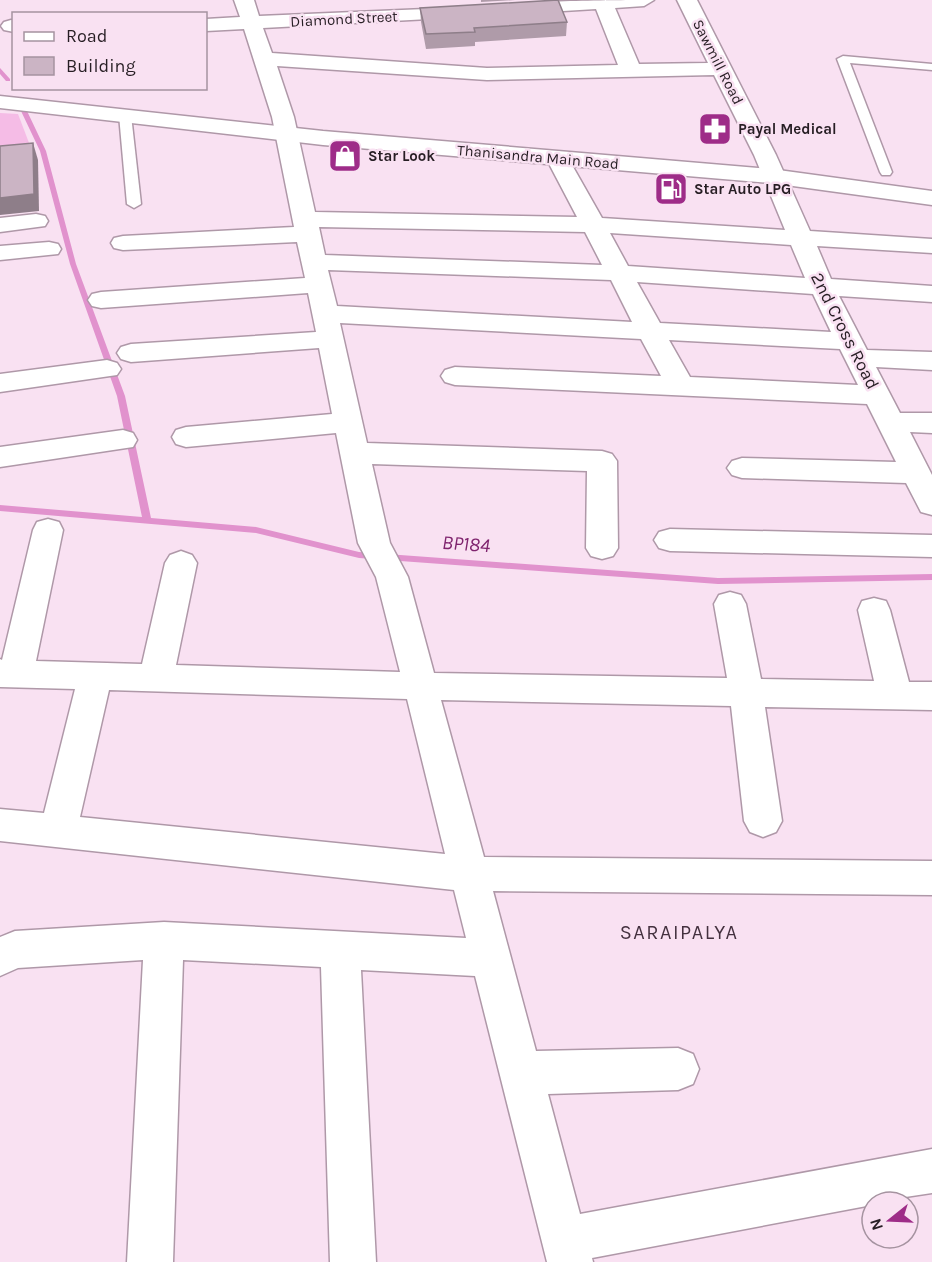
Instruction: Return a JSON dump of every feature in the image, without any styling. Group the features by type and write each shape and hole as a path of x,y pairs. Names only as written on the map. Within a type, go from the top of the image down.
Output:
{"street":[{"path":"244,0 250,25 284,125 374,543 392,577 567,1251 932,1171"},
{"name":"Diamond Street","path":"207,25 250,25 388,8 477,8 644,0"},
{"name":"Sawmill Road","path":"687,0 768,166"},
{"path":"603,3 631,70"},
{"path":"262,59 487,75 721,69"},
{"name":"Thanisandra Main Road","path":"58,90 284,125 557,158 886,172 932,179"},
{"name":"Thanisandra Main Road","path":"0,102 125,115 284,125 768,166 932,198"},
{"path":"557,158 680,385"},
{"name":"2nd Cross Road","path":"768,166 821,285 932,504"},
{"path":"0,225 36,221"},
{"path":"123,243 305,227 593,225 932,246"},
{"path":"0,253 49,249"},
{"path":"101,300 316,273 619,273 932,294"},
{"path":"131,352 327,327 650,329 854,349 932,361"},
{"path":"0,383 107,369"},
{"path":"455,376 877,395"},
{"path":"186,437 348,422"},
{"path":"890,422 932,423"},
{"path":"0,457 123,440"},
{"path":"355,453 602,461 602,548"},
{"path":"742,468 916,473"},
{"path":"48,530 8,673 420,686 932,696"},
{"path":"670,540 932,546"},
{"path":"156,677 181,563"},
{"path":"730,604 746,691 763,821"},
{"path":"874,610 895,695"},
{"path":"57,831 96,675"},
{"path":"0,825 469,874 932,878"},
{"path":"0,957 15,950 164,940 490,958"},
{"path":"150,1262 164,940"},
{"path":"340,949 353,1262"},
{"path":"521,1073 678,1069"}],"lane":[{"path":"886,172 843,59 932,68"},
{"path":"125,115 134,204"}],"shaded area":[{"path":"0,113 18,114 34,156 0,159"}],"building":[{"path":"558,0 567,22 474,28 475,32 426,34 420,8"},
{"path":"33,143 34,194 0,198 0,146"}],"waterway":[{"path":"0,70 8,80"},
{"path":"24,111 43,151 73,264 121,396 147,521"},
{"name":"BP184","path":"0,508 147,521"},
{"name":"BP184","path":"147,521 256,530 359,555 718,581 932,577"}],"place":[{"name":"Payal Medical","path":"715,129"},
{"name":"Star Look","path":"345,156"},
{"name":"Star Auto LPG","path":"671,189"}],"district":[{"name":"SARAIPALYA","path":"679,932"}]}
